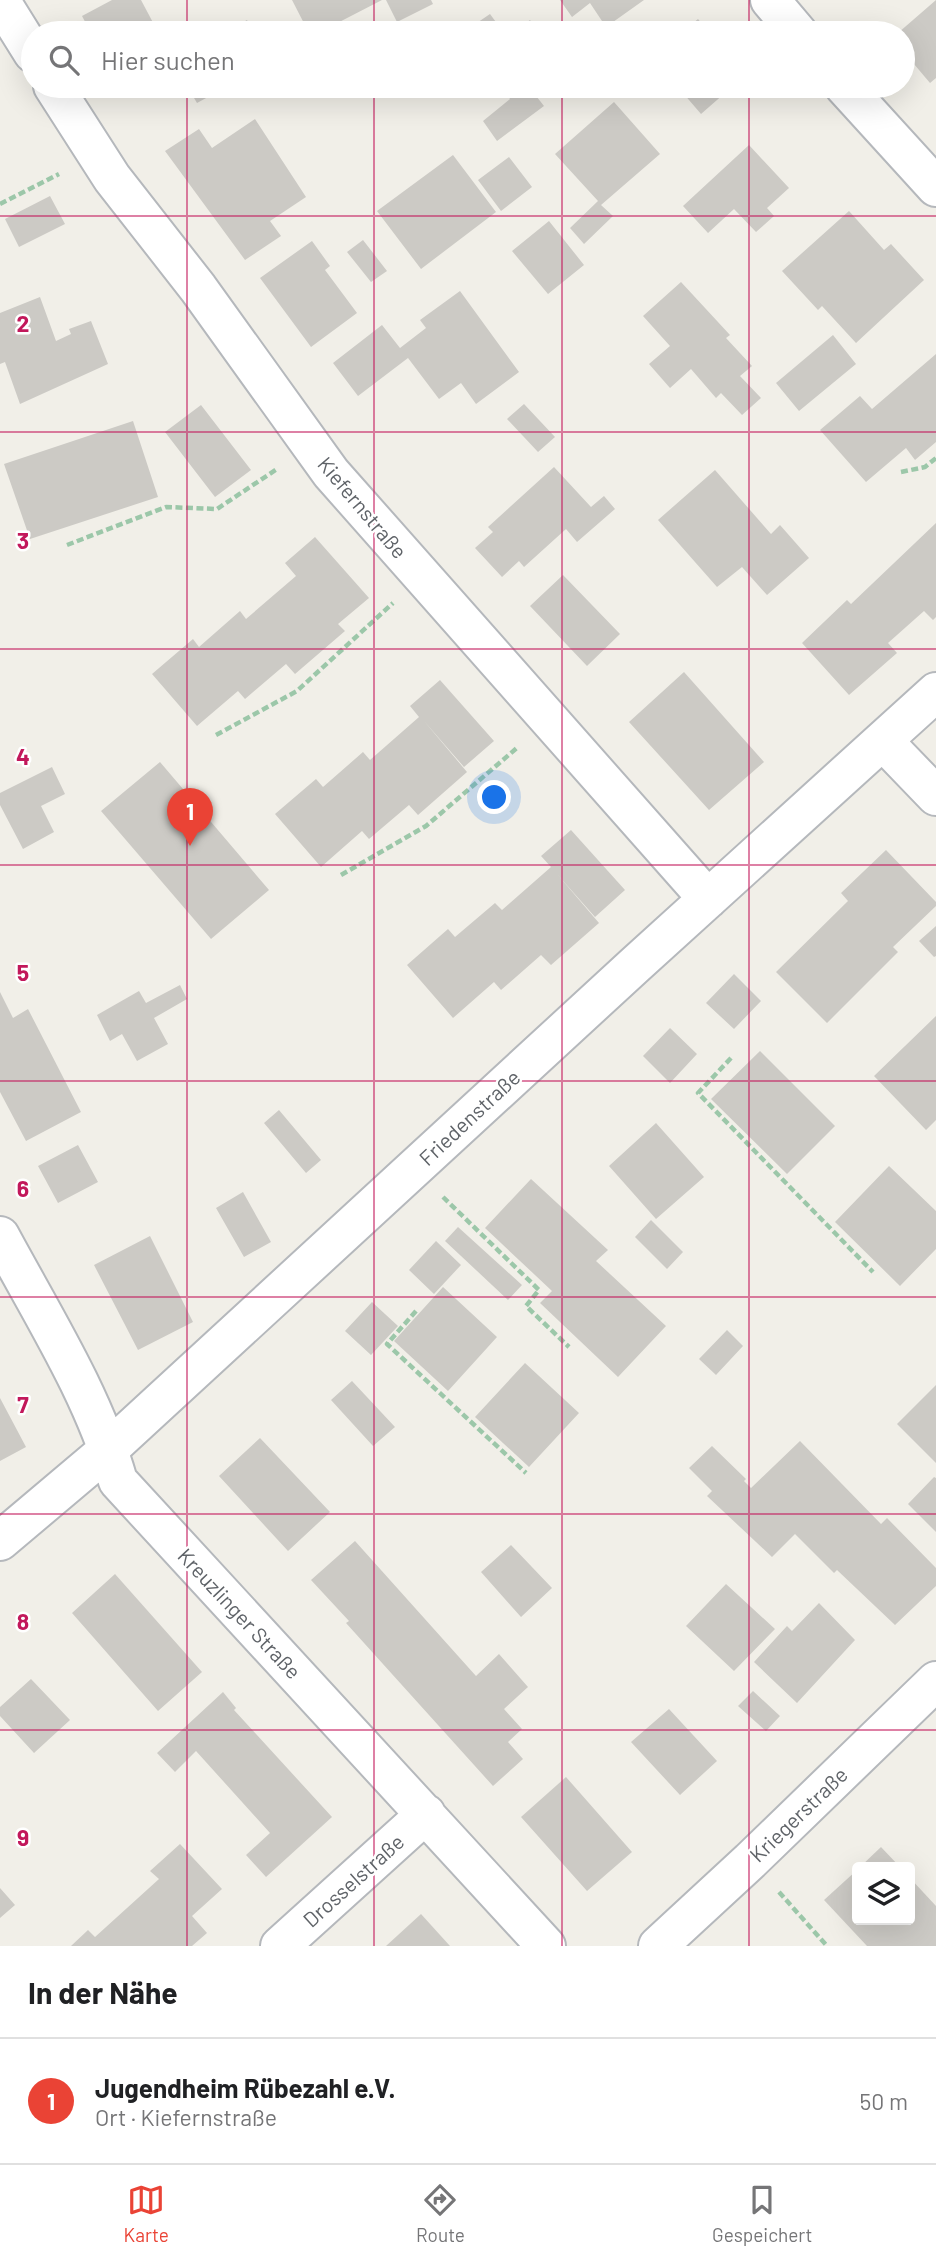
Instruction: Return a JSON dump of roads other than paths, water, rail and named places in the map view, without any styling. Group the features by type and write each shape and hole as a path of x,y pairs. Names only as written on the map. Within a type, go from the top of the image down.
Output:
{"street":[{"path":"0,0 21,34"},
{"path":"770,0 787,21"},
{"name":"Kiefernstraße","path":"60,98 96,155 198,288 331,473 708,899"},
{"path":"856,98 936,187"},
{"name":"Friedenstraße","path":"0,1541 109,1449 936,692"},
{"path":"883,741 936,796"},
{"name":"Kreuzlinger Straße","path":"0,1236 89,1402 109,1449 118,1481 546,1946"},
{"name":"Kriegerstraße","path":"658,1946 936,1681"},
{"name":"Drosselstraße","path":"280,1946 426,1814"}],"place":[{"name":"Jugendheim Rübezahl e.V.","path":"190,846"}]}
